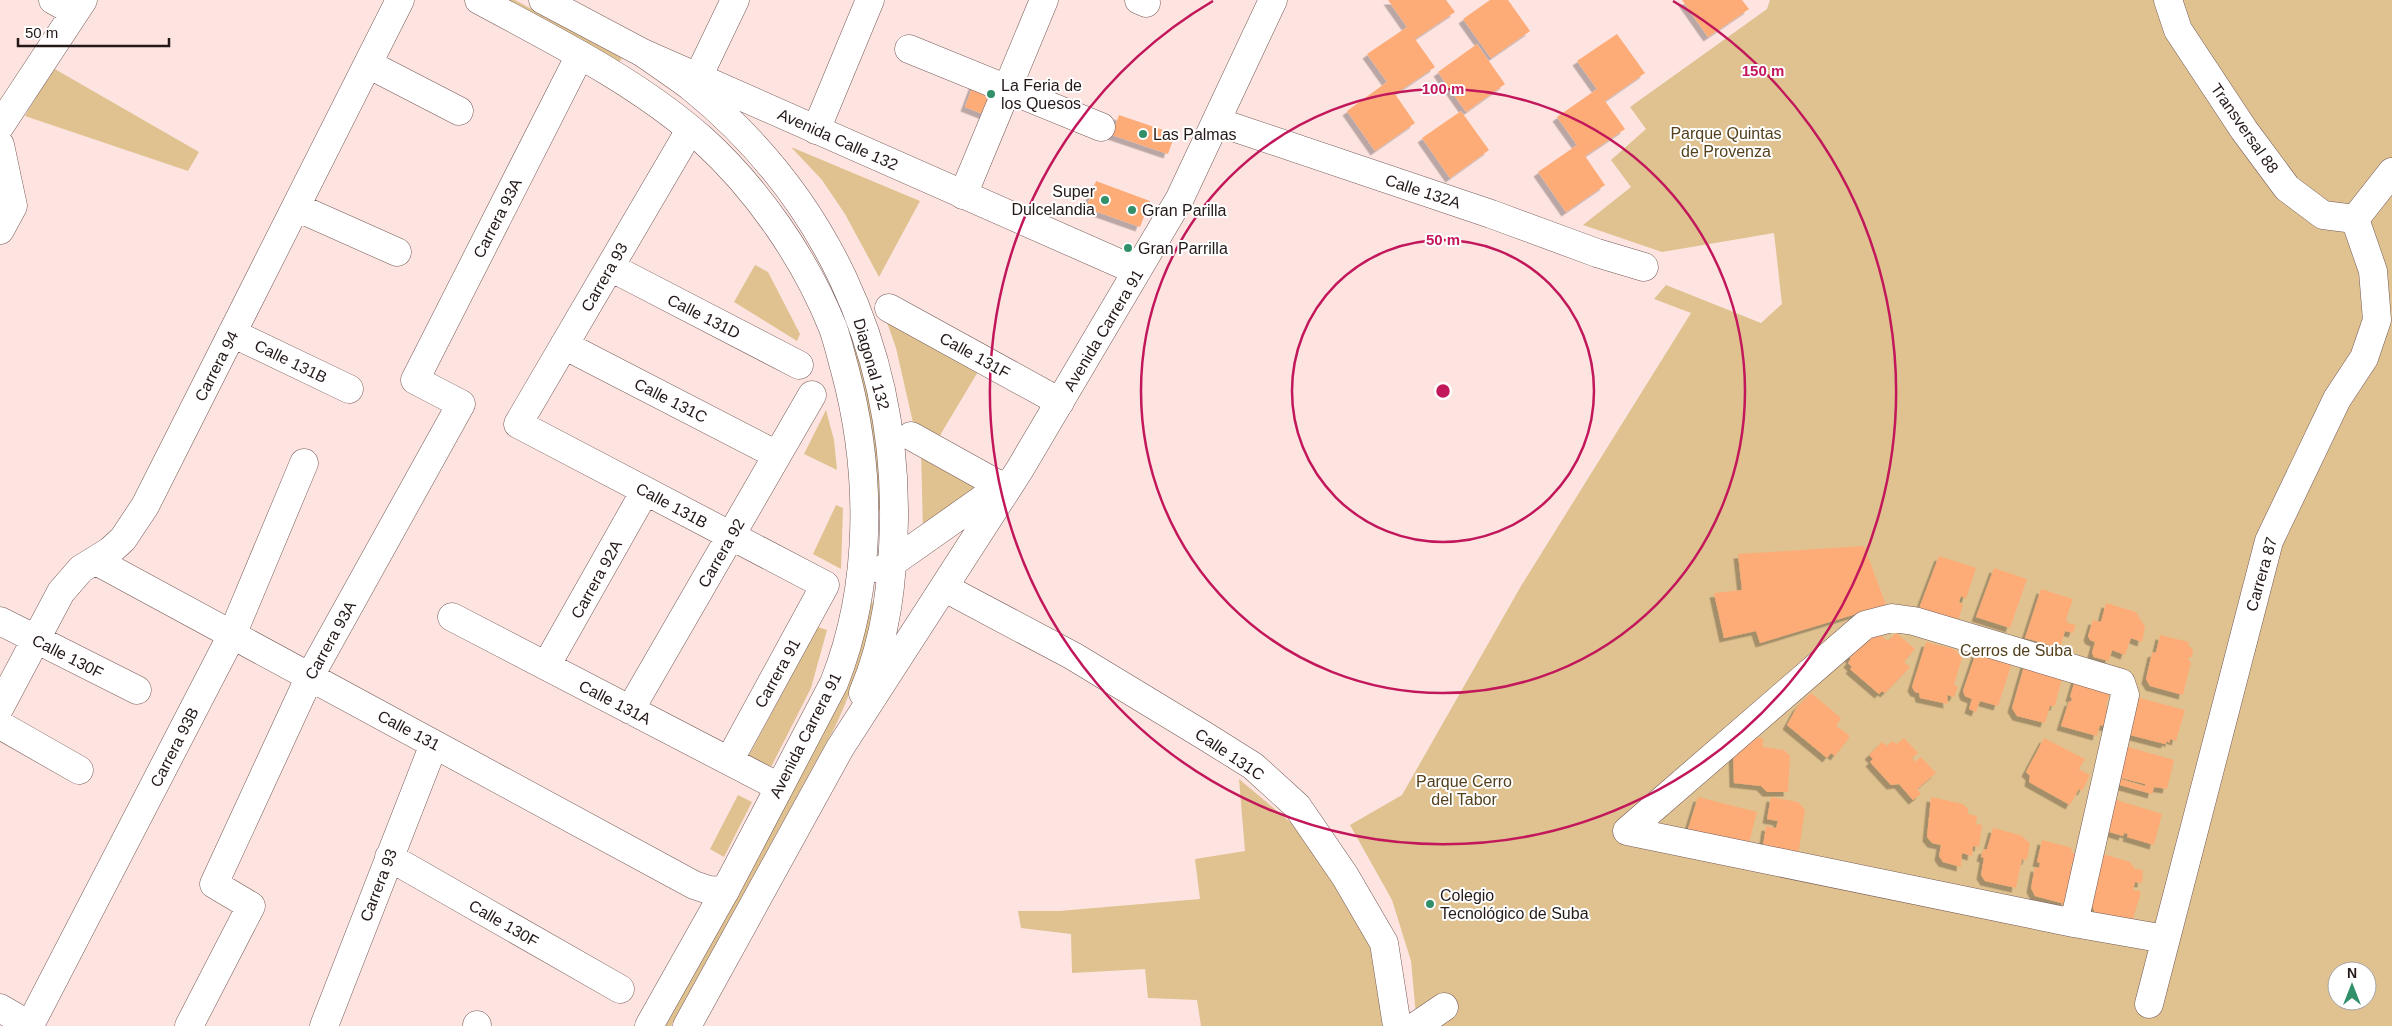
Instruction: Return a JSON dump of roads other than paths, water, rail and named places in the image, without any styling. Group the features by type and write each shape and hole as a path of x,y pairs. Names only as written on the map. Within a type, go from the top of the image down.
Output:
{"street":[{"name":"Carrera 94","path":"0,707 61,592 70,580 110,551 122,539 145,506 400,0"},
{"path":"479,0 580,55"},
{"name":"Avenida Calle 132","path":"542,0 644,53 1137,272"},
{"path":"698,77 735,0"},
{"path":"816,130 870,0"},
{"name":"Avenida Carrera 91","path":"687,1026 840,748 945,588 1011,478 1060,402 1180,198 1218,122 1273,0"},
{"name":"Transversal 88","path":"2168,0 2178,30 2244,130 2287,188 2324,215 2355,219"},
{"path":"963,195 1007,90 1036,2"},
{"path":"0,126 70,4"},
{"path":"909,49 1101,127"},
{"name":"Diagonal 132","path":"644,53 690,86 744,136 784,183 831,251 850,292 866,334 887,416 894,486 893,563 885,624 879,647 871,674 840,748"},
{"name":"Diagonal 132","path":"580,55 636,90 690,130 729,166 760,202 805,270 834,330 850,387 863,470 864,528 860,585"},
{"name":"Carrera 93A","path":"189,1026 251,906 214,884 310,676 461,404 415,380 580,55"},
{"path":"368,64 459,111"},
{"name":"Calle 132A","path":"1218,122 1301,140 1491,214 1635,265"},
{"name":"Carrera 93","path":"518,424 690,130"},
{"path":"0,146 13,206 0,230"},
{"path":"2355,219 2392,172"},
{"path":"296,207 397,252"},
{"name":"Carrera 87","path":"2149,1004 2268,541 2337,399 2364,358 2377,320 2373,272 2355,219"},
{"name":"Calle 131D","path":"610,267 799,365"},
{"name":"Calle 131F","path":"889,308 1060,402"},
{"name":"Calle 131B","path":"232,332 349,389"},
{"name":"Calle 131C","path":"564,345 778,455"},
{"name":"Carrera 92","path":"630,710 812,395"},
{"name":"Calle 131B","path":"518,424 825,585"},
{"path":"912,436 1011,478"},
{"name":"Carrera 93B","path":"30,1026 232,635 304,463"},
{"name":"Avenida Carrera 91","path":"649,1026 725,890 838,675 844,658 860,585 1011,478"},
{"name":"Carrera 92A","path":"546,666 645,491"},
{"name":"Calle 131","path":"96,561 694,885 710,890 725,890"},
{"name":"Carrera 91","path":"729,761 825,585"},
{"name":"Calle 131C","path":"945,588 1073,656 1205,736 1252,766 1297,806 1345,876 1384,943 1397,1026"},
{"name":"Calle 131A","path":"452,617 779,787"},
{"path":"2074,923 2125,695 2122,683 1914,621 1892,618 1865,625 1627,831 2074,923 2165,939"},
{"name":"Calle 130F","path":"0,621 137,690"},
{"path":"0,725 79,770"},
{"name":"Carrera 93","path":"324,1026 434,744"},
{"name":"Calle 130F","path":"389,857 620,989"},
{"path":"1416,1026 1444,1007"},
{"path":"2,1013 30,1026"}],"place":[{"name":"La Feria de los Quesos","path":"991,94"},
{"name":"Las Palmas","path":"1143,134"},
{"name":"Super Dulcelandia","path":"1105,200"},
{"name":"Gran Parilla","path":"1132,210"},
{"name":"Gran Parrilla","path":"1128,248"},
{"name":"Colegio Tecnológico de Suba","path":"1430,904"}],"park label":[{"name":"Parque Quintas de Provenza","path":"1726,142"},
{"name":"Cerros de Suba","path":"2016,650"},
{"name":"Parque Cerro del Tabor","path":"1464,790"}]}
